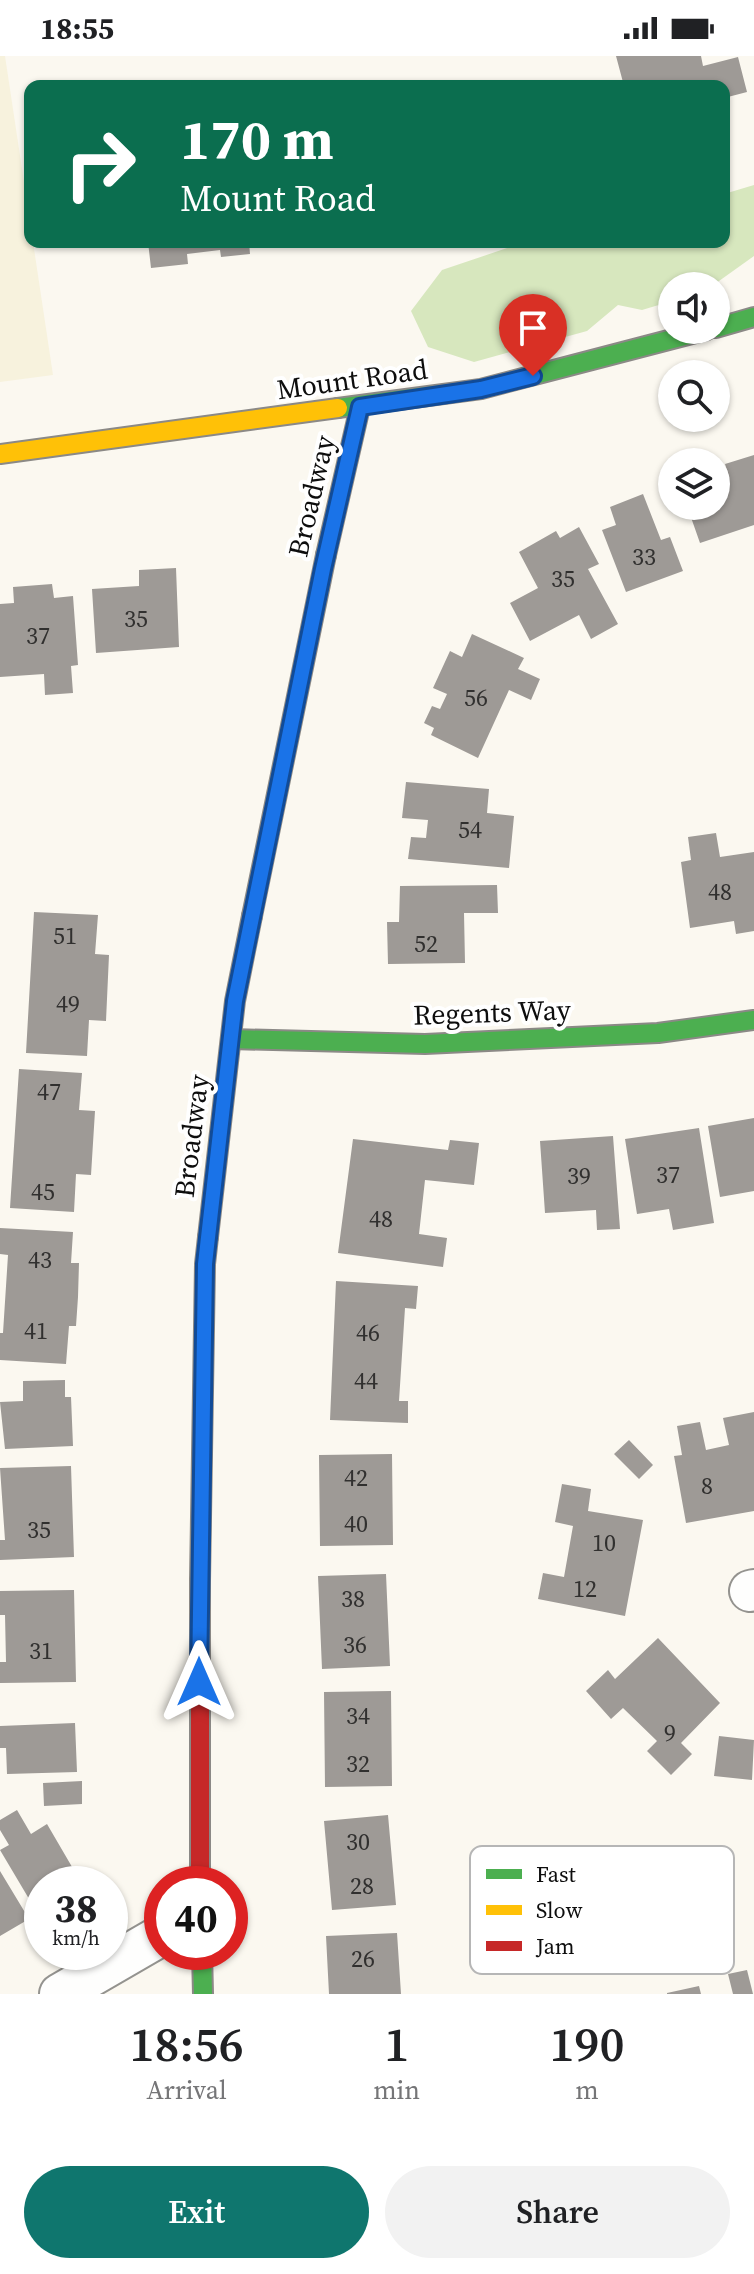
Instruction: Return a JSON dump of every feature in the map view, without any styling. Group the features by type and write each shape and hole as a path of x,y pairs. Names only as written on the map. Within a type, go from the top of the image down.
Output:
{"street":[{"path":"730,324 754,317"},
{"name":"Mount Road","path":"0,454 481,389 658,343"},
{"name":"Broadway","path":"200,1866 200,1524 205,1264 235,1001 320,585 360,407"},
{"name":"Regents Way","path":"231,1039 425,1044 658,1033 754,1020"},
{"path":"60,1994 144,1945"},
{"path":"202,1970 203,1994"}],"shaded area":[{"path":"0,56 5,56 24,182 24,248 34,248 53,375 0,382"}],"green space":[{"path":"754,185 754,256 730,273 658,272 658,305 642,310 618,305 587,331 474,362 428,347 411,311 442,270 507,248 730,248 730,192"}],"building":[{"path":"616,56 701,56 703,66 738,57 747,92 730,96 730,80 622,80"},
{"path":"149,248 250,248 250,254 221,257 220,250 187,254 188,264 151,268"},
{"path":"754,455 754,525 700,543 692,520 730,520 730,462"},
{"path":"643,494 661,540 670,537 683,571 626,592 602,530 616,525 610,507"},
{"path":"579,527 599,564 588,569 618,624 591,639 579,615 530,641 510,603 538,588 519,552 556,531 560,538"},
{"path":"176,568 179,647 96,653 92,589 139,586 139,570"},
{"path":"52,584 54,598 73,596 78,665 71,666 73,693 45,695 44,674 0,677 0,604 14,603 13,587"},
{"path":"472,634 524,658 518,669 540,679 531,700 509,690 478,758 431,735 434,728 424,723 432,706 440,709 447,694 433,688 450,651 462,657"},
{"path":"406,782 489,789 487,813 514,816 509,868 408,859 411,837 426,838 428,820 402,818"},
{"path":"716,833 720,857 754,852 754,931 736,934 734,921 690,928 681,862 691,860 688,837"},
{"path":"497,885 498,913 464,913 465,963 388,964 387,922 399,922 400,886"},
{"path":"34,912 98,915 95,954 109,955 106,1021 89,1020 87,1056 26,1053"},
{"path":"19,1069 82,1073 79,1110 95,1111 91,1175 76,1174 74,1212 10,1208"},
{"path":"754,1118 754,1191 720,1197 708,1126"},
{"path":"699,1128 714,1223 673,1230 669,1209 637,1214 625,1139"},
{"path":"613,1136 620,1229 597,1230 596,1210 545,1213 540,1141"},
{"path":"353,1139 448,1150 450,1140 479,1143 474,1185 425,1180 419,1234 447,1238 443,1267 338,1253"},
{"path":"0,1228 73,1232 71,1263 79,1263 78,1297 76,1326 69,1326 66,1364 0,1360 8,1255 0,1254"},
{"path":"336,1281 418,1286 416,1309 405,1308 399,1401 408,1401 408,1423 330,1420"},
{"path":"65,1380 65,1397 71,1397 73,1446 5,1449 0,1402 23,1401 23,1381"},
{"path":"754,1412 754,1511 686,1523 674,1456 682,1455 677,1426 700,1422 706,1450 729,1445 723,1418"},
{"path":"629,1440 653,1465 639,1479 614,1454"},
{"path":"392,1454 393,1545 320,1546 319,1455"},
{"path":"71,1466 74,1557 0,1560 0,1540 5,1540 0,1468"},
{"path":"562,1484 591,1489 588,1511 643,1520 625,1616 538,1599 543,1573 564,1577 573,1526 555,1522"},
{"path":"386,1574 390,1666 322,1669 318,1576"},
{"path":"74,1590 76,1682 0,1683 0,1662 6,1662 5,1615 0,1615 0,1591"},
{"path":"658,1638 720,1703 681,1743 692,1754 671,1775 647,1751 657,1741 623,1708 611,1719 586,1691 608,1670 615,1679"},
{"path":"391,1691 392,1786 325,1787 324,1692"},
{"path":"75,1723 77,1772 7,1774 6,1748 0,1748 0,1726"},
{"path":"719,1736 754,1740 752,1780 714,1776"},
{"path":"82,1781 82,1804 44,1806 43,1783"},
{"path":"17,1810 31,1834 47,1824 72,1866 24,1866 24,1890 0,1850 9,1845 0,1830 0,1820"},
{"path":"388,1815 396,1905 332,1910 324,1821"},
{"path":"0,1871 24,1911 24,1922 0,1936"},
{"path":"397,1933 401,1994 329,1994 326,1936"},
{"path":"747,1970 753,1994 733,1994 728,1974"},
{"path":"699,1986 701,1994 667,1994 667,1993"}],"traffic: fast":[{"path":"730,324 754,317"},
{"path":"338,408 481,389 658,343"},
{"path":"326,555 360,407"},
{"path":"231,1039 425,1044 658,1033 754,1020"},
{"path":"202,1970 203,1994"}],"traffic: slow":[{"path":"0,454 338,408"},
{"path":"252,916 326,555"},
{"path":"200,1581 208,1237"}],"traffic: jam":[{"path":"208,1237 235,1001 252,916"},
{"path":"200,1581 200,1866"}],"route":[{"path":"199,1682 205,1264 235,1001 323,569 360,407 481,389 533,376"}]}
